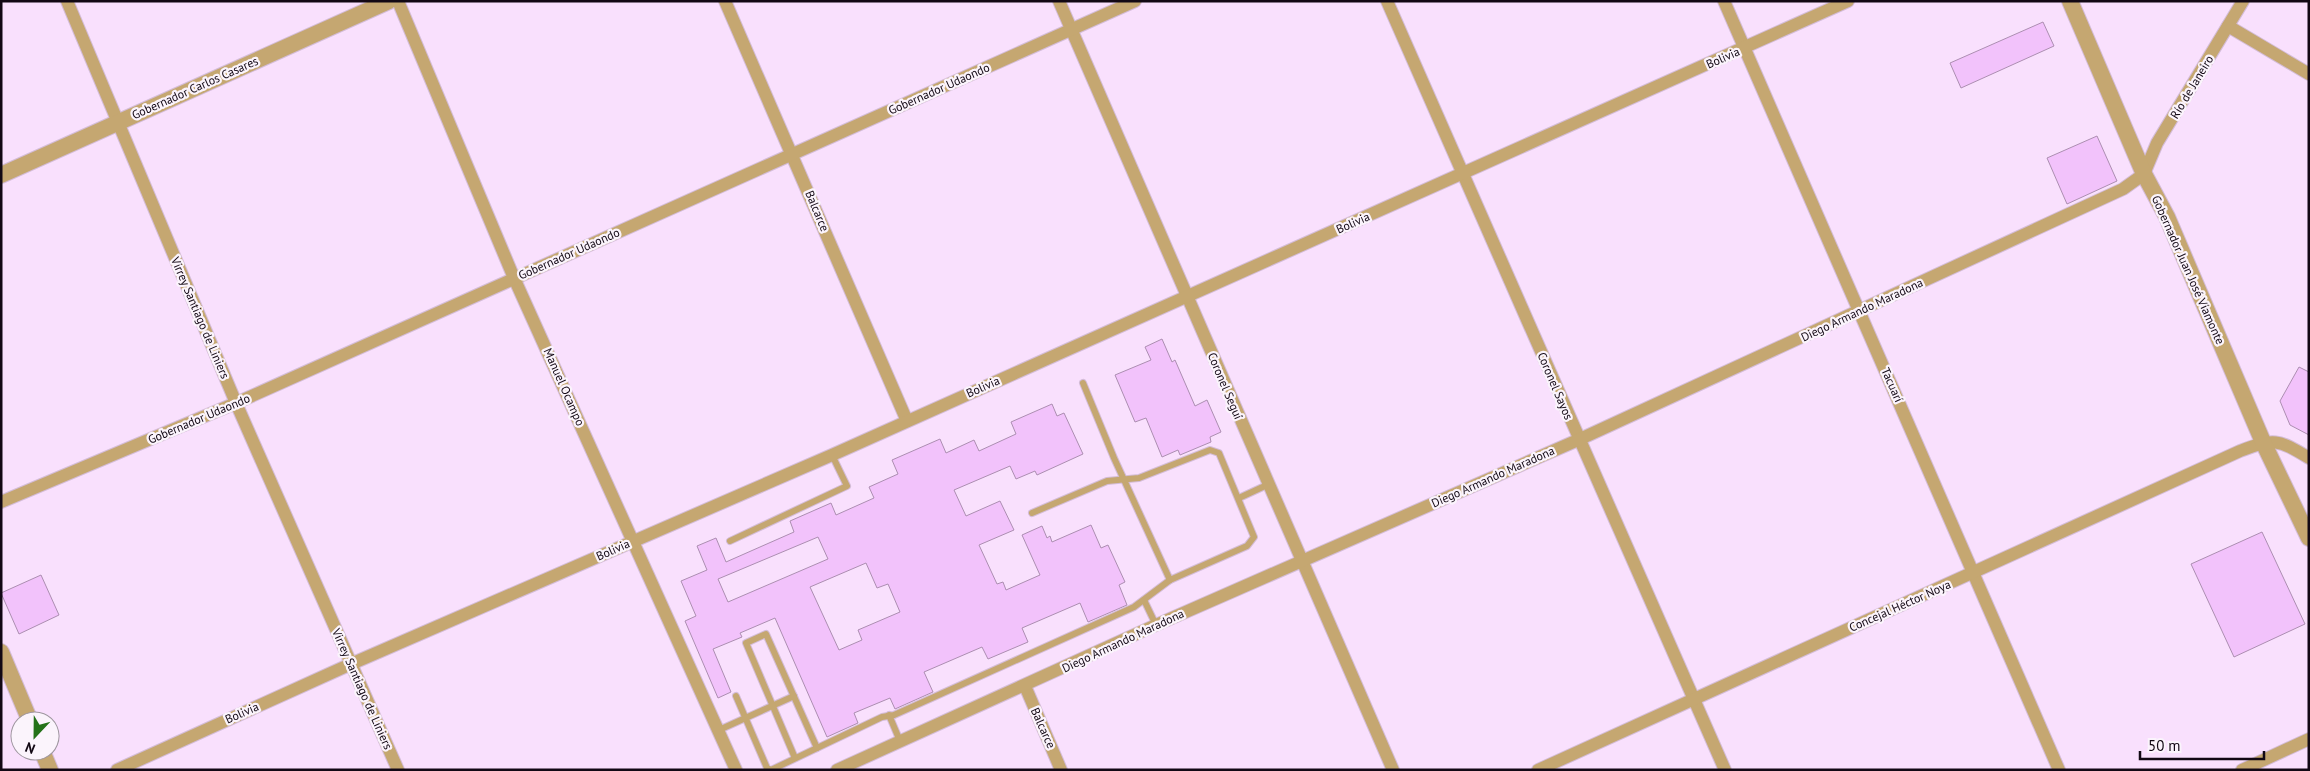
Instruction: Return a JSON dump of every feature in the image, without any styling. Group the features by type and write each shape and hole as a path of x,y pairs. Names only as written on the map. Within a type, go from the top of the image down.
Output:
{"street":[{"name":"Virrey Santiago de Liniers","path":"67,1 236,404 398,770"},
{"name":"Gobernador Carlos Casares","path":"1,175 388,1"},
{"name":"Manuel Ocampo","path":"398,1 514,278 736,770"},
{"name":"Balcarce","path":"726,1 907,421"},
{"name":"Coronel Seguí","path":"1059,1 1267,485 1393,770"},
{"name":"Gobernador Udaondo","path":"1,502 236,404 1135,1"},
{"name":"Coronel Sayos","path":"1386,1 1725,770"},
{"name":"Tacuarí","path":"1724,1 2059,770"},
{"name":"Bolivia","path":"117,770 351,664 832,455 1848,1"},
{"name":"Gobernador Juan José Viamonte","path":"2070,1 2144,174 2167,217 2263,442 2305,516 2309,538"},
{"name":"Río de Janeiro","path":"2144,174 2157,143 2243,1"},
{"path":"2228,26 2309,74"},
{"name":"Diego Armando Maradona","path":"837,770 1156,625 1578,440 1860,312 2123,189 2144,174"},
{"path":"2263,442 2275,441 2290,446 2309,458"},
{"name":"Concejal Héctor Noya","path":"1538,770 2263,442"},
{"path":"1,652 26,711"},
{"name":"Balcarce","path":"1025,686 1061,770"},
{"path":"2242,770 2309,739"}],"lane":[{"path":"1083,383 1170,580"},
{"path":"736,696 769,770 1134,607 1170,580 1247,546 1252,542 1253,532 1239,498 1219,453 1214,450 1139,478 1106,481 1032,513"},
{"path":"730,541 847,486 832,455"},
{"path":"1239,498 1267,485"},
{"path":"1144,600 1156,625"},
{"path":"795,758 746,643 766,634 817,748"},
{"path":"719,730 794,696"},
{"path":"889,715 900,741"}],"building":[{"path":"2043,22 2054,46 1961,88 1950,63"},
{"path":"2097,136 2117,181 2067,204 2047,158"},
{"path":"1162,339 1172,362 1175,360 1195,406 1207,400 1221,432 1210,437 1211,442 1180,455 1178,450 1162,457 1146,418 1135,422 1115,375 1151,360 1145,347"},
{"path":"2299,367 2309,372 2309,435 2290,425 2280,401"},
{"path":"1052,404 1057,416 1064,413 1083,454 1037,475 1035,471 1016,479 1010,466 954,490 966,516 1000,501 1014,530 979,545 997,584 1003,582 1006,590 1040,575 1022,535 1042,526 1047,538 1050,536 1052,542 1091,525 1101,548 1108,545 1125,582 1119,585 1127,605 1088,622 1080,603 1022,628 1028,642 988,659 982,647 924,672 933,692 895,709 890,698 854,713 858,723 827,737 775,618 740,633 742,637 713,649 731,692 718,698 685,621 696,616 681,581 707,570 697,546 716,538 726,562 794,532 790,521 831,503 836,515 874,498 869,487 898,474 892,460 940,439 946,453 974,440 979,451 1016,434 1011,422","holes":["818,537 828,559 728,602 718,579","866,563 877,588 888,584 900,612 858,630 862,640 839,650 810,587"]},
{"path":"2262,532 2305,624 2234,657 2191,564"},
{"path":"41,575 59,615 19,634 1,593"}]}
